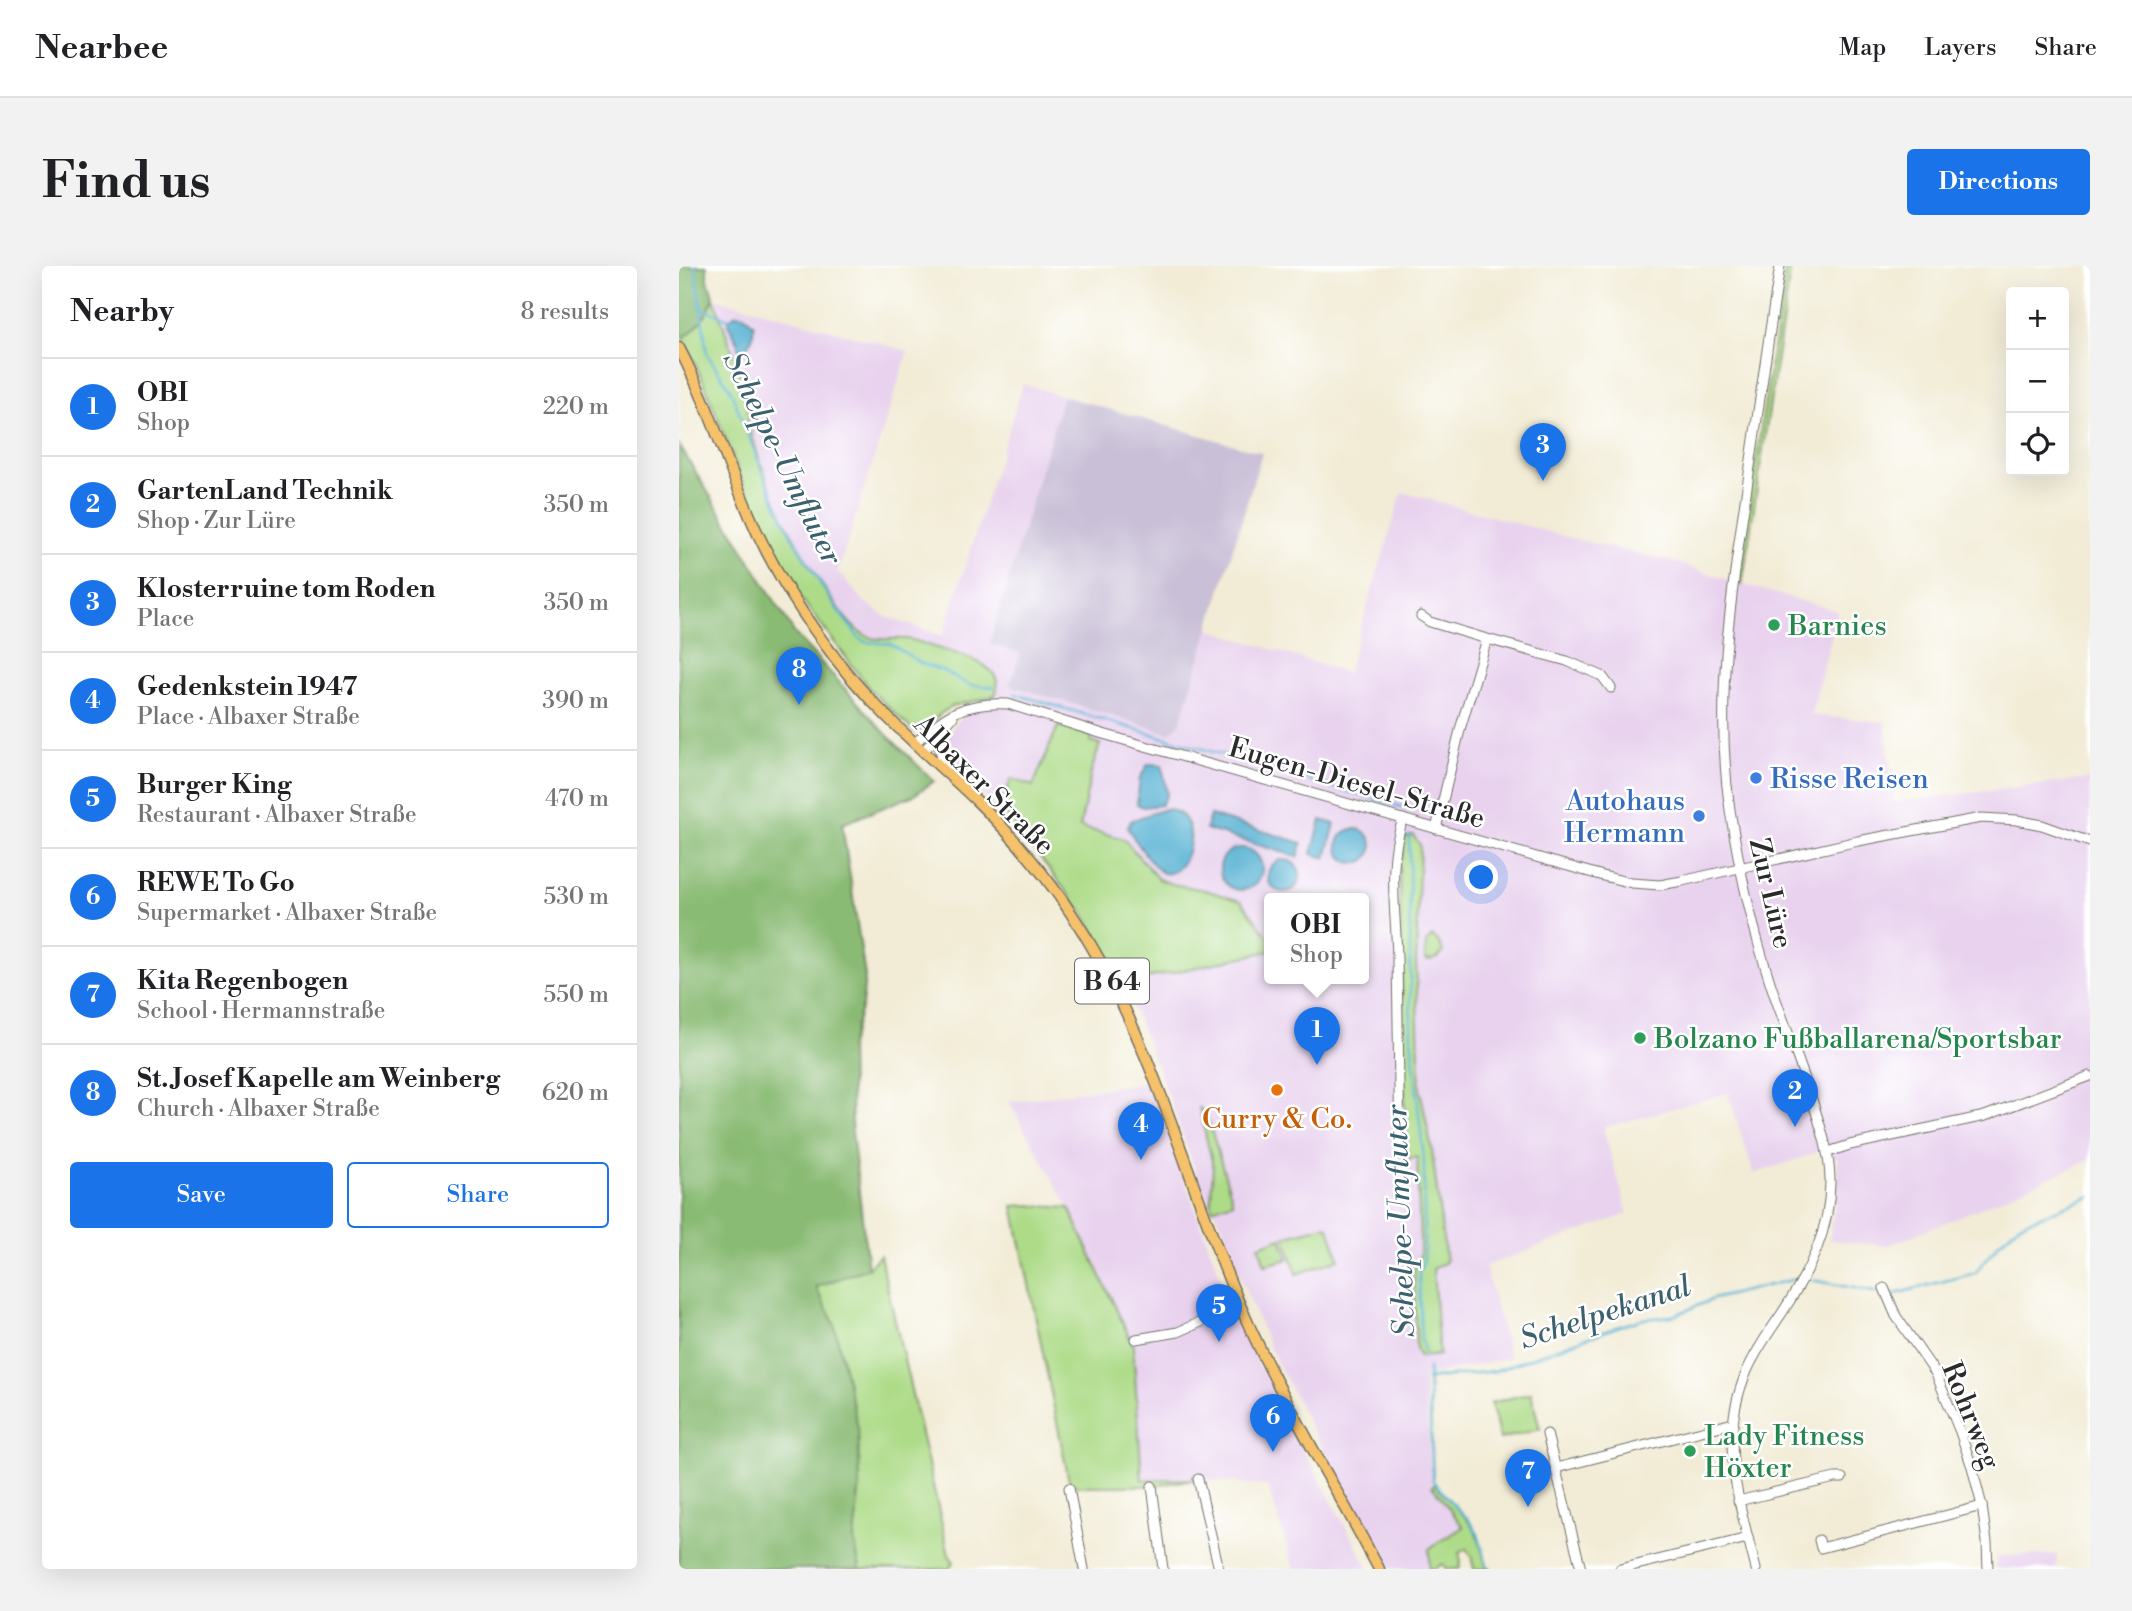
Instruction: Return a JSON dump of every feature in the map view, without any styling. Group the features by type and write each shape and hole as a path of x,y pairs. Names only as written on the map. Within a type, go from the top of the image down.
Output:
{"main road":[{"name":"Albaxer Straße","path":"679,348 697,384 759,535 797,605 855,683 999,823 1038,869 1074,918 1106,969 1144,1051 1240,1305 1289,1405 1379,1569"}],"street":[{"name":"Zur Lüre","path":"1755,1569 1738,1501 1731,1452 1736,1406 1747,1371 1821,1242 1830,1203 1828,1152 1770,981 1741,869 1730,810 1725,759 1723,698 1733,582 1780,266"},
{"path":"1421,616 1430,622 1567,661 1602,676 1611,688"},
{"path":"1436,829 1487,639"},
{"name":"Eugen-Diesel-Straße","path":"919,748 946,717 986,703 1008,704 1436,829 1632,883 1660,885 1858,841 1981,818 2017,820 2042,825 2090,842"},
{"path":"919,748 941,732 963,709"},
{"path":"941,732 942,758 948,774"},
{"path":"1400,1152 1394,880 1396,844 1403,819"},
{"path":"1828,1152 1985,1116 2090,1076"},
{"name":"Rohrweg","path":"1884,1288 1896,1316 1936,1374 1968,1455 1982,1506 1988,1569"},
{"path":"1136,1339 1178,1332 1240,1305"},
{"path":"1556,1468 1733,1423"},
{"path":"1547,1434 1581,1569"},
{"path":"1738,1501 1842,1478"},
{"path":"1198,1479 1219,1569"},
{"path":"1152,1486 1163,1569"},
{"path":"1069,1488 1084,1569"},
{"path":"1819,1540 1821,1548 1982,1506"},
{"path":"1619,1569 1748,1538"}],"shaded area":[{"path":"714,298 908,351 838,572 865,602 886,617 943,636 1023,384 1063,396 989,643 1021,653 1009,685 1180,724 1208,629 1347,673 1402,492 1575,539 1677,563 1838,611 1811,715 1885,722 1894,802 2090,779 2090,1160 1887,1246 1829,1240 1836,1201 1838,1159 1818,1152 1754,1174 1728,1093 1603,1128 1628,1214 1485,1266 1510,1358 1424,1376 1432,1486 1464,1528 1429,1549 1429,1569 1389,1569 1271,1350 1239,1275 1225,1230 1204,1194 1142,1028 1119,979 1082,915 1040,859 995,806 962,774 947,751 947,739 953,727 997,690 906,639 890,641 861,633 846,618 812,569 791,531 767,479 751,430 744,390"},
{"path":"1063,396 1262,453 1180,724 1169,733 1009,685 1021,653 989,644"},
{"path":"1148,1082 1221,1279 1258,1365 1272,1385 1287,1420 1369,1569 1294,1569 1268,1486 1198,1479 1141,1481 1133,1345 1069,1208 1009,1102"},
{"path":"2057,1554 2056,1569 1996,1569 1996,1556"}],"green space":[{"path":"679,266 707,266 707,278 714,298 701,320 683,338 679,331"},
{"path":"1786,266 1791,266 1742,585 1737,583"},
{"path":"714,298 741,378 750,427 764,472 791,531 835,604 849,622 866,636 914,640 978,662 995,675 995,695 947,709 922,731 911,729 870,689 798,594 750,500 702,378 683,338 701,320"},
{"path":"679,445 795,634 887,735 934,781 914,795 842,824 865,976 862,1005 850,1046 852,1132 868,1268 816,1287 834,1323 858,1428 860,1482 854,1540 860,1569 679,1569"},
{"path":"1058,726 1092,736 1091,742 1100,744 1091,772 1080,827 1124,839 1158,879 1241,901 1264,931 1264,952 1124,983 1085,915 1001,808 1011,779 1033,786"},
{"path":"1413,835 1420,845 1416,960 1420,1089 1432,1151 1446,1262 1433,1269 1439,1355 1420,1357 1416,1349 1414,1269 1420,1255 1417,1157 1410,1159 1406,1146 1399,860 1402,858 1405,837"},
{"path":"1432,936 1439,942 1443,952 1438,958 1428,961 1425,958 1426,943"},
{"path":"1199,1107 1207,1116 1233,1202 1212,1209 1213,1166"},
{"path":"1013,1206 1069,1208 1133,1345 1142,1480 1198,1479 1152,1486 1070,1486"},
{"path":"1325,1226 1329,1228 1339,1259 1297,1274 1284,1237"},
{"path":"1281,1238 1288,1259 1265,1265 1259,1246"},
{"path":"880,1255 949,1555 954,1562 949,1569 860,1569 854,1540 860,1482 857,1428 815,1287 868,1268"},
{"path":"1216,1282 1225,1289 1224,1297 1217,1307 1205,1308 1204,1304 1215,1290"},
{"path":"1531,1393 1540,1429 1500,1439 1491,1403"},
{"path":"1435,1484 1472,1526 1486,1566 1490,1569 1474,1569 1466,1549 1459,1553 1459,1569 1446,1569 1443,1564 1429,1569 1429,1549 1463,1527 1432,1486"}],"water":[{"path":"736,314 744,315 754,325 752,339 744,350 738,350 738,342 728,324 729,319"},
{"path":"1148,764 1162,765 1167,794 1161,805 1143,807 1137,804 1140,778"},
{"path":"1165,809 1178,813 1186,821 1190,844 1180,866 1173,872 1164,873 1149,860 1127,827 1132,820"},
{"path":"1210,815 1302,843 1298,857 1206,829"},
{"path":"1321,820 1335,824 1326,858 1312,854"},
{"path":"1355,829 1367,834 1372,846 1367,858 1355,863 1343,858 1338,846 1343,834"},
{"path":"1241,848 1256,854 1262,869 1256,884 1241,890 1226,884 1220,869 1226,854"},
{"path":"1284,860 1295,865 1300,876 1295,887 1284,892 1273,887 1268,876 1273,865"}],"waterway":[{"name":"Schelpe-Umfluter","path":"695,266 707,354 730,389 791,535 832,602 865,642 891,644 920,663 970,685 993,687"},
{"path":"701,308 729,319"},
{"name":"Schelpe-Umfluter","path":"1015,694 1405,808"},
{"name":"Schelpe-Umfluter","path":"1409,836 1411,1037 1424,1162 1424,1258 1419,1274 1421,1339 1425,1354"},
{"name":"Schelpekanal","path":"1891,1295 1975,1273 2000,1242 2020,1224 2090,1197"},
{"name":"Schelpekanal","path":"1427,1379 1495,1371 1643,1319 1673,1316 1713,1299 1795,1279"},
{"name":"Schelpekanal","path":"1812,1280 1884,1294"},
{"path":"1428,1367 1433,1481 1478,1534 1488,1569"}],"place":[{"name":"Klosterruine tom Roden","path":"1543,481"},
{"name":"Barnies","path":"1774,625"},
{"name":"St. Josef Kapelle am Weinberg","path":"799,705"},
{"name":"Risse Reisen","path":"1756,778"},
{"name":"Autohaus Hermann","path":"1699,816"},
{"name":"Bolzano Fußballarena/Sportsbar","path":"1640,1038"},
{"name":"OBI","path":"1317,1065"},
{"name":"Curry & Co.","path":"1277,1090"},
{"name":"GartenLand Technik","path":"1795,1127"},
{"name":"Gedenkstein 1947","path":"1141,1160"},
{"name":"Burger King","path":"1219,1342"},
{"name":"Lady Fitness Höxter","path":"1690,1451"},
{"name":"REWE To Go","path":"1273,1452"},
{"name":"Kita Regenbogen","path":"1528,1507"}]}
